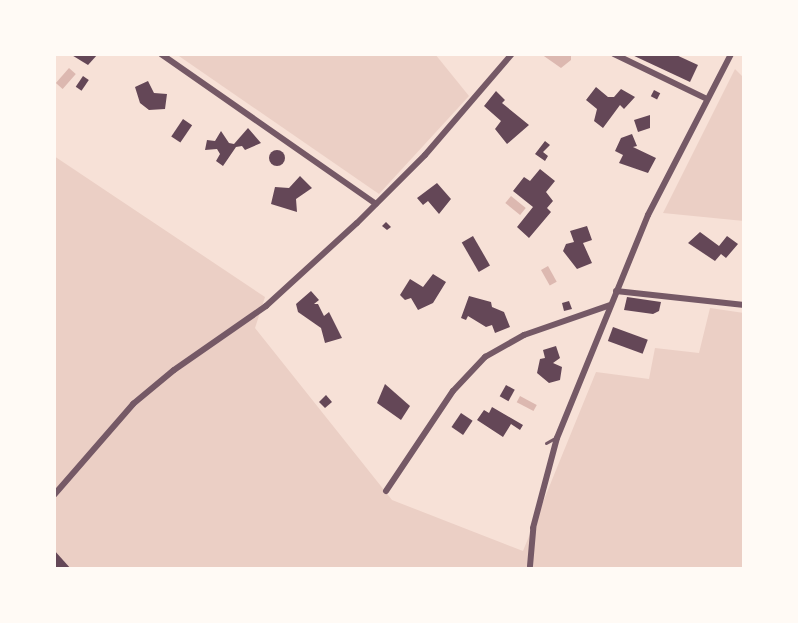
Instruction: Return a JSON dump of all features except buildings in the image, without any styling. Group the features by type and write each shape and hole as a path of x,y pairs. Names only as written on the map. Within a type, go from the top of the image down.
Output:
{"street":[{"path":"161,54 376,204"},
{"path":"54,495 133,404 174,370 266,306 376,204 425,155 512,54"},
{"path":"614,54 707,99"},
{"path":"530,566 533,528 557,438 592,357 610,305 648,215 731,54"},
{"path":"616,291 744,305"},
{"path":"386,491 453,391 485,357 524,335 610,305"}],"lane":[{"path":"546,443 557,438"}],"shaded area":[{"path":"176,54 435,54 469,96 379,194"},
{"path":"541,54 571,54 571,60 561,68"},
{"path":"69,68 76,74 63,89 56,83"},
{"path":"735,69 744,78 744,221 663,213"},
{"path":"54,156 265,297 255,328 392,500 523,551 596,372 649,379 655,348 699,353 710,308 744,313 744,569 54,569"},
{"path":"511,196 526,208 520,215 505,203"},
{"path":"548,266 557,282 550,286 541,270"},
{"path":"520,396 537,405 533,411 517,402"}]}
